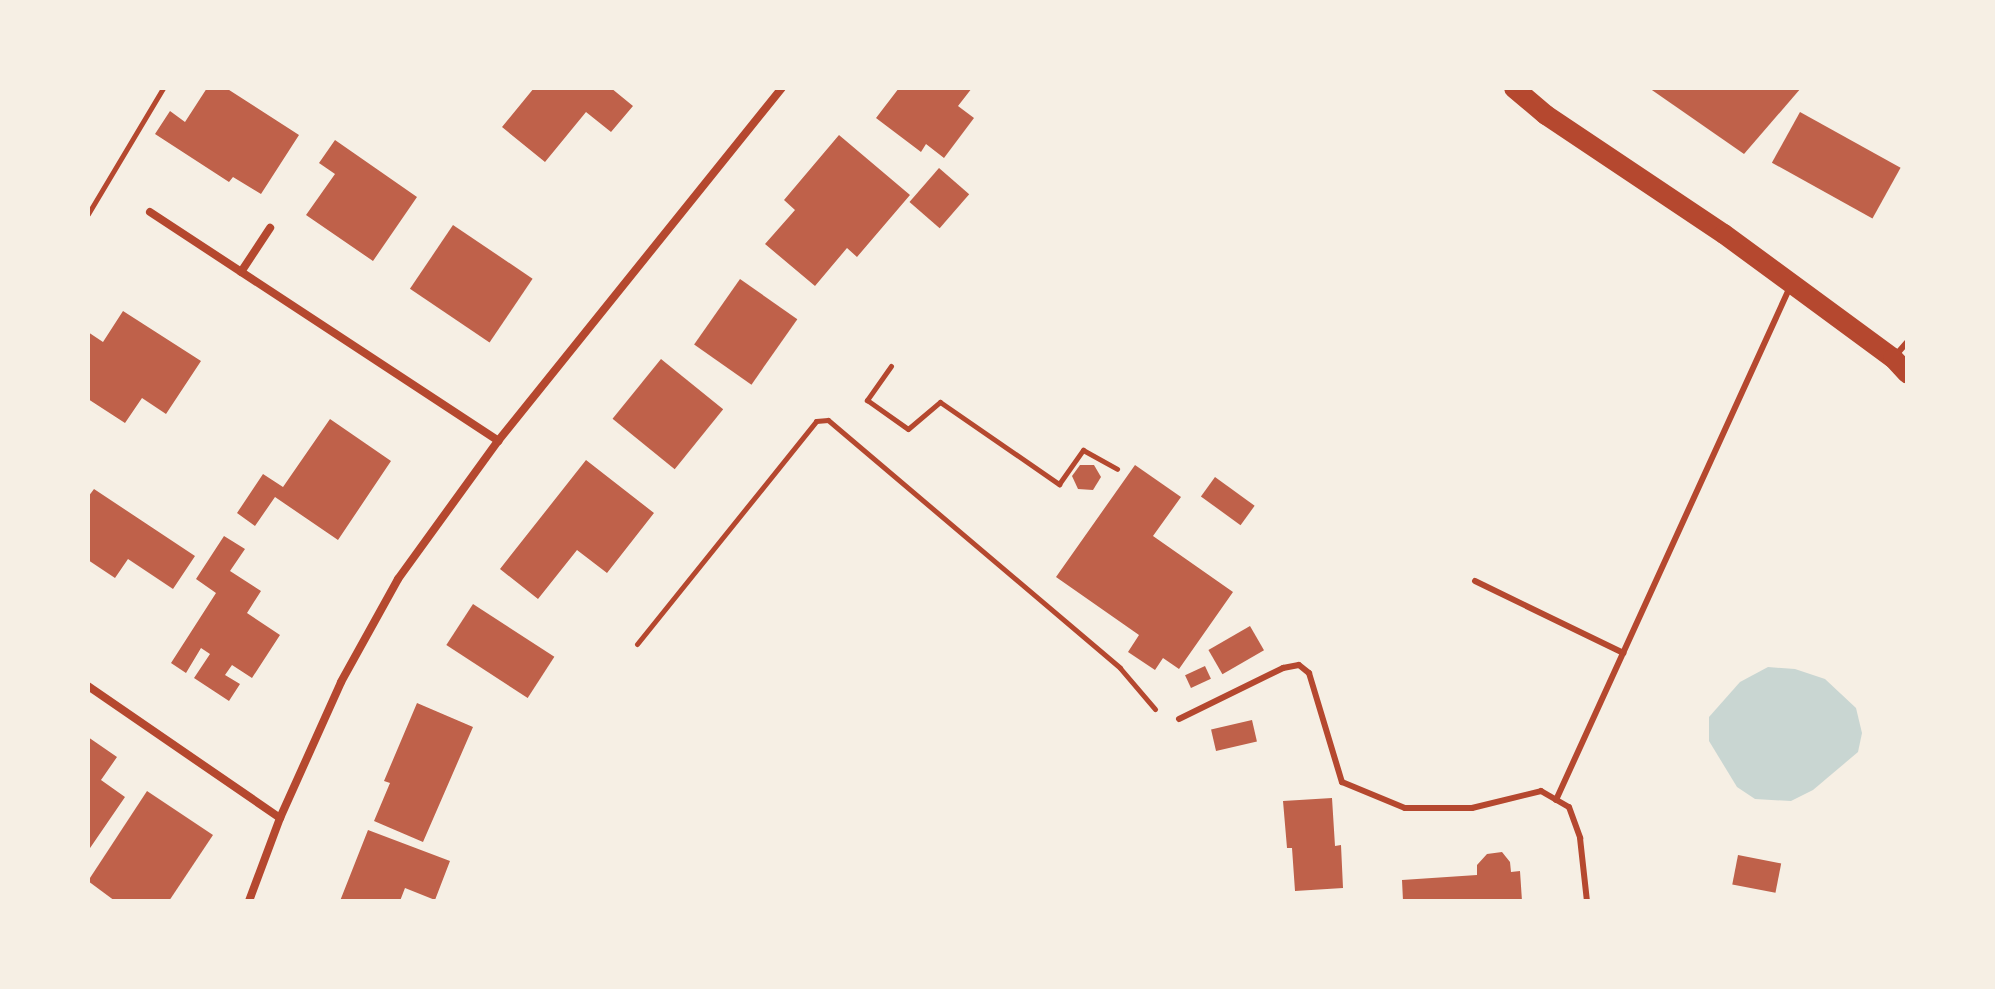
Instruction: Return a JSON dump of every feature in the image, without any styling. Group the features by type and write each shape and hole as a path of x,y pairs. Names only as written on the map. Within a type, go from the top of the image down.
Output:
{"main road":[{"path":"1514,88 1546,115 1724,234 1900,366"}],"street":[{"path":"249,901 280,818 341,682 398,579 498,441 782,88"},
{"path":"150,212 498,441"},
{"path":"241,272 270,228"},
{"path":"88,686 280,818"}],"lane":[{"path":"1556,800 1792,284"},
{"path":"1900,366 1907,342"},
{"path":"1475,581 1623,653"},
{"path":"1179,719 1283,668 1299,665 1309,673 1342,782 1405,808 1472,808 1541,791 1569,807 1580,838 1587,901"}],"path":[{"path":"88,214 163,88"},
{"path":"891,366 867,400 908,429 940,402 1059,484 1083,450 1117,469"},
{"path":"637,644 816,421 828,420 1120,668 1164,719 1179,719"}],"shaded area":[{"path":"1768,667 1795,669 1825,679 1856,708 1862,733 1858,752 1813,790 1791,801 1755,799 1737,787 1709,741 1709,717 1740,682"}],"building":[{"path":"207,88 226,88 299,135 261,194 233,177 229,182 155,134 170,111 185,122"},
{"path":"534,88 611,88 633,106 611,132 586,112 545,162 502,127"},
{"path":"899,88 972,88 958,106 974,118 944,158 926,144 921,152 876,118"},
{"path":"1649,88 1801,88 1744,154"},
{"path":"1800,112 1901,168 1872,218 1772,163"},
{"path":"839,135 910,195 857,257 847,248 815,286 765,244 795,210 784,200"},
{"path":"335,140 417,197 373,261 306,215 335,174 319,163"},
{"path":"939,168 969,194 940,228 909,202"},
{"path":"453,225 533,279 490,343 410,289"},
{"path":"740,279 797,319 751,385 694,345"},
{"path":"123,311 201,361 166,414 142,398 125,423 88,399 88,332 103,342"},
{"path":"661,359 723,409 675,469 613,419"},
{"path":"330,419 391,461 338,540 275,497 255,526 237,513 263,474 283,487"},
{"path":"586,460 654,513 607,573 577,550 538,599 500,569"},
{"path":"1080,465 1094,465 1101,477 1093,490 1078,489 1072,476"},
{"path":"1135,465 1181,497 1153,536 1233,592 1179,669 1163,658 1155,670 1128,652 1139,635 1056,577"},
{"path":"1215,477 1255,506 1241,525 1201,496"},
{"path":"94,489 195,556 173,589 128,559 115,578 88,560 88,497"},
{"path":"224,536 245,549 230,571 261,591 247,613 280,635 252,678 232,665 225,675 240,684 229,701 194,678 210,654 201,648 186,673 171,663 216,593 196,579"},
{"path":"473,604 554,657 528,698 446,645"},
{"path":"1250,626 1264,650 1222,674 1208,650"},
{"path":"1205,666 1211,679 1191,688 1185,675"},
{"path":"417,703 473,727 423,842 374,821 390,783 384,781"},
{"path":"1252,720 1257,741 1216,751 1211,729"},
{"path":"88,737 117,757 101,780 125,797 88,851"},
{"path":"147,791 213,835 169,901 115,901 88,881"},
{"path":"1332,798 1335,846 1341,845 1343,888 1295,891 1292,848 1287,848 1283,801"},
{"path":"368,830 450,861 435,900 405,888 400,901 340,901"},
{"path":"1502,852 1510,862 1511,872 1520,871 1522,901 1403,901 1402,880 1477,875 1477,865 1487,854"},
{"path":"1738,855 1781,863 1775,893 1732,884"}]}
